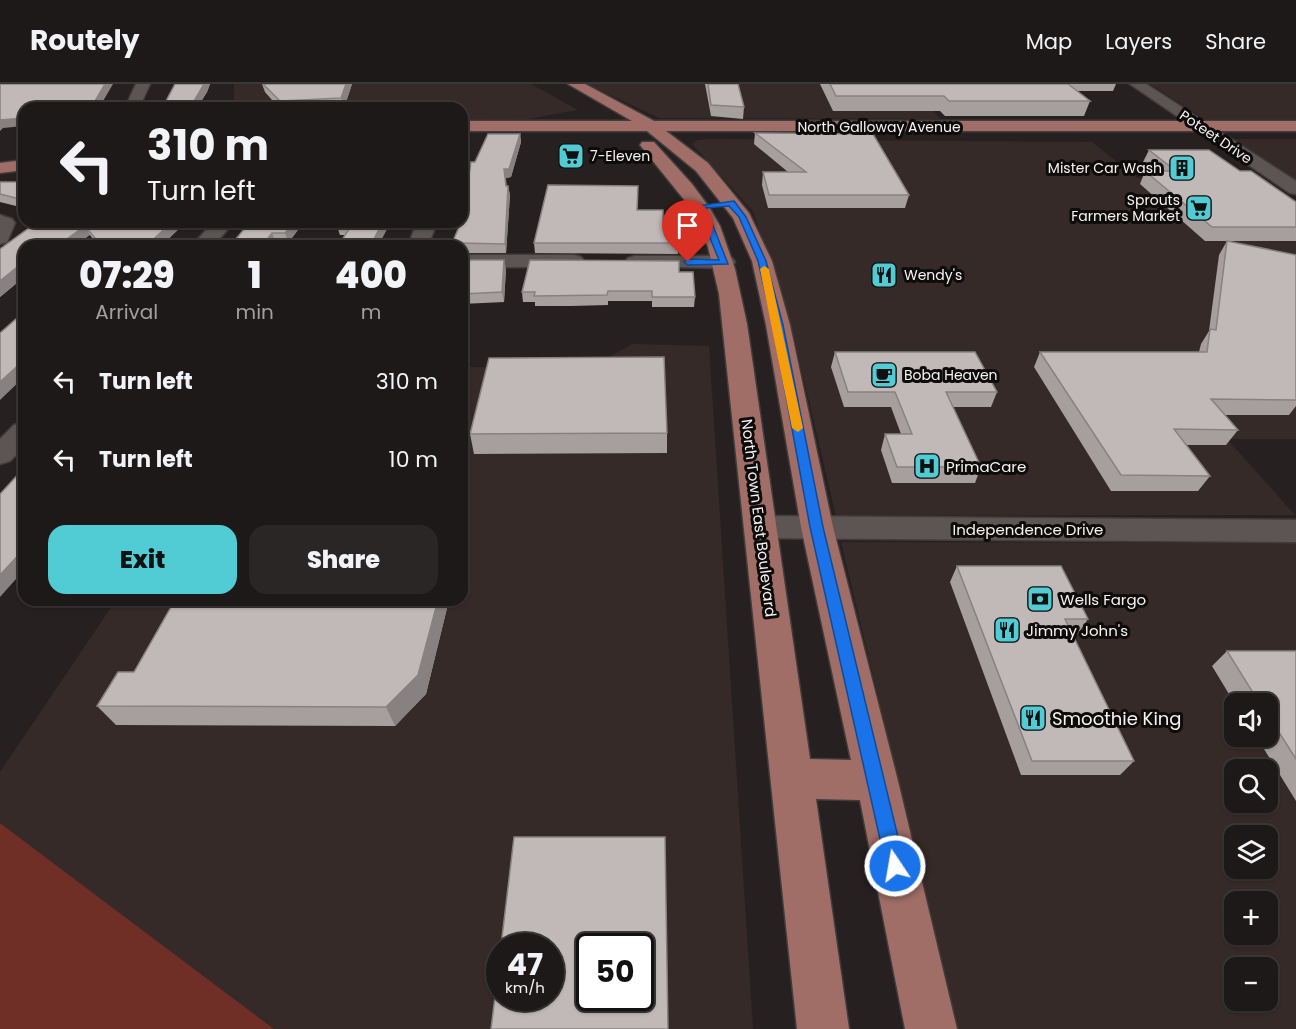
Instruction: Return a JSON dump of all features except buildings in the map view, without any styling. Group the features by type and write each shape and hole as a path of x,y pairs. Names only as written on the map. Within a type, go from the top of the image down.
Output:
{"main road":[{"name":"North Town East Boulevard","path":"570,88 619,125 635,134 673,171 701,206 725,262 823,1029"},
{"name":"North Town East Boulevard","path":"570,88 656,130 702,167 742,217 762,261 782,346 817,527 877,781 931,1029"},
{"name":"North Galloway Avenue","path":"468,126 619,125 656,130 1205,131 1296,135"},
{"name":"North Galloway Avenue","path":"1205,131 1296,126"},
{"name":"North Galloway Avenue","path":"468,134 635,134 656,130"},
{"path":"0,160 18,158"},
{"path":"0,168 18,166"},
{"path":"701,206 731,203"},
{"path":"736,346 782,346"},
{"path":"790,778 877,781"}],"street":[{"path":"135,102 143,84"},
{"name":"Poteet Drive","path":"1137,84 1296,189"},
{"path":"0,222 5,223 0,238"},
{"path":"208,240 218,228"},
{"path":"468,261 725,262"},
{"path":"0,455 18,436"},
{"name":"Independence Drive","path":"760,527 1296,531"}],"shaded area":[{"path":"234,84 531,84 578,110 528,119 468,120 468,102 234,102"},
{"path":"587,84 912,84 940,119 659,118"},
{"path":"1150,84 1296,84 1296,119 1204,119"},
{"path":"1234,139 1296,139 1296,180"},
{"path":"697,140 1092,142 1137,178 1259,179 1296,204 1296,439 1227,439 1295,515 836,516 793,333 753,211 692,144"},
{"path":"632,344 709,346 753,1029 274,1029 0,823 0,772 112,606 468,606 468,367 588,369"},
{"path":"841,542 1296,543 1296,1029 958,1029"},
{"path":"0,823 274,1029 0,1029"}],"slow traffic":[{"path":"764,269 778,325 798,428"}],"place":[{"name":"7-Eleven","path":"571,156"},
{"name":"Mister Car Wash","path":"1182,168"},
{"name":"Sprouts Farmers Market","path":"1199,208"},
{"name":"Wendy's","path":"884,275"},
{"name":"Boba Heaven","path":"884,375"},
{"name":"PrimaCare","path":"927,466"},
{"name":"Wells Fargo","path":"1040,599"},
{"name":"Jimmy John's","path":"1007,630"},
{"name":"Smoothie King","path":"1033,718"}],"route":[{"path":"688,262 725,262 701,206 731,203 742,217 762,261 778,325 817,527 895,866"}]}
